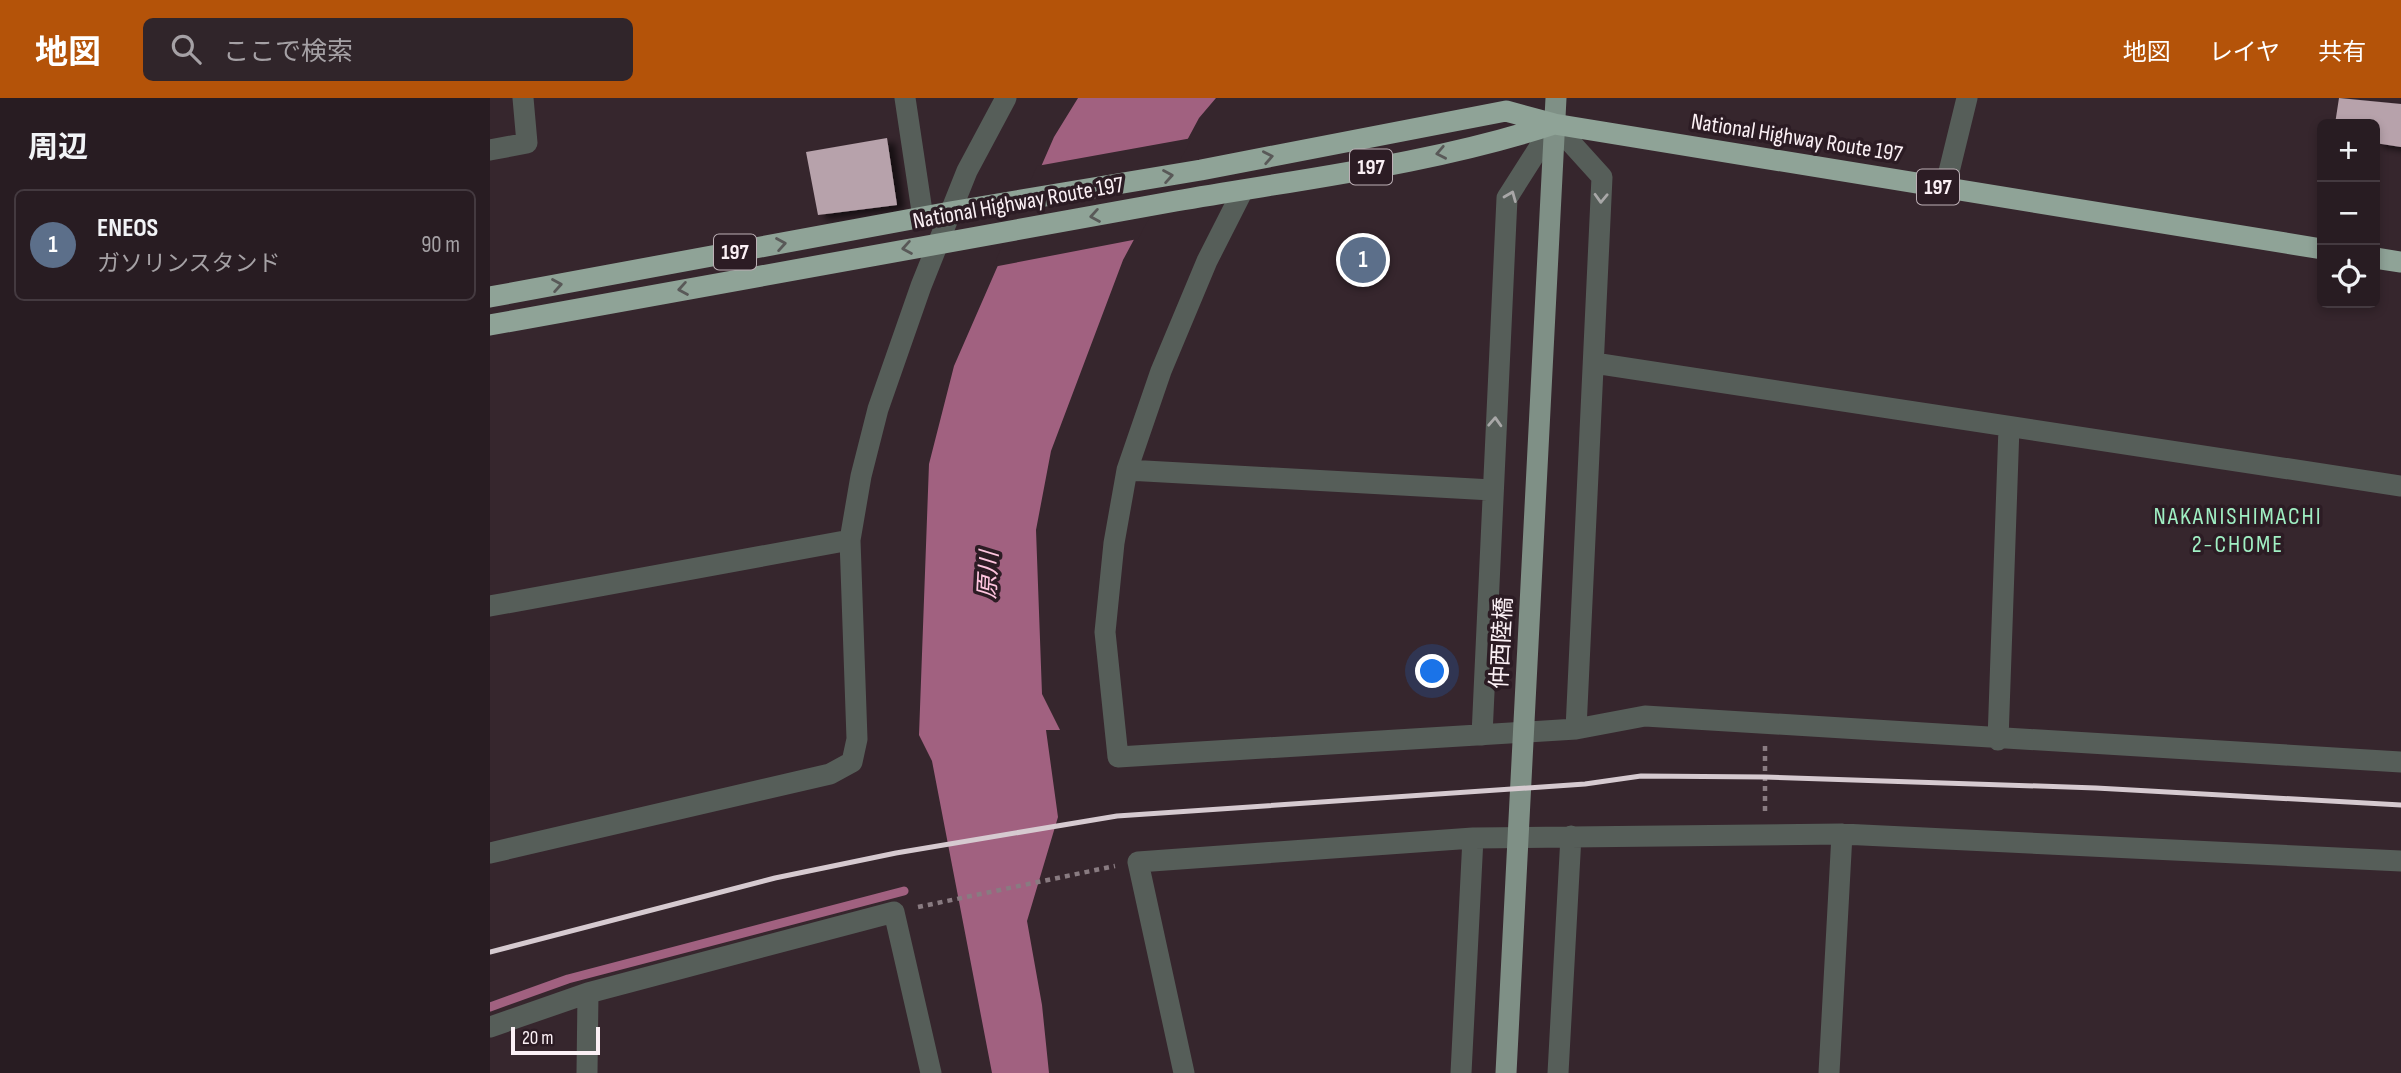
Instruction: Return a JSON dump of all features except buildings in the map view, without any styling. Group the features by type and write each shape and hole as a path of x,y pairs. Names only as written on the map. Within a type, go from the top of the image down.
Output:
{"highway":[{"name":"National Highway Route 197","path":"490,297 950,212 1202,170 1506,111 1554,124 2317,248"},
{"name":"National Highway Route 197","path":"490,325 938,243 1242,192 1500,142 1554,124"},
{"path":"2380,259 2401,262"}],"main road":[{"name":"仲西陸橋","path":"1506,1073 1547,215 1556,98"}],"street":[{"path":"490,150 527,143 523,98"},
{"path":"905,98 923,218"},
{"path":"490,853 830,774 852,762 857,738 850,540 878,409 950,212 967,171 1006,98"},
{"path":"1945,188 1967,98"},
{"path":"1482,735 1507,198 1554,124 1602,177 1576,729"},
{"path":"1242,192 1207,261 1161,371 1127,470 1114,543 1105,632 1118,757 1576,729 1645,716 1998,740 2401,762"},
{"path":"1594,363 2401,486"},
{"path":"1998,740 2009,426"},
{"path":"1127,470 1492,490"},
{"path":"490,606 850,540"},
{"path":"1829,1073 1842,834"},
{"path":"1184,1073 1138,862 1473,838 1842,834 2401,860"},
{"path":"1558,1073 1571,836"},
{"path":"1461,1073 1473,838"},
{"path":"490,1027 588,993 894,912 931,1073"},
{"path":"587,1073 588,993"}],"path":[{"path":"1765,741 1765,822"},
{"path":"931,905 1111,867"}],"water":[{"name":"原川","path":"1078,98 1216,98 1199,118 1123,260 1051,451 1036,530 1042,694 1060,730 1046,730 1058,817 1027,921 1042,1005 1049,1073 992,1073 932,761 919,735 929,464 954,366 1054,137"}],"pier":[{"path":"1192,138 1138,239 993,267 1037,166"}],"waterway":[{"path":"490,1007 568,979 904,891"}],"railway":[{"path":"490,952 775,878 896,853 1117,816 1585,784 1641,776 1765,777 2096,788 2401,805"}],"place":[{"name":"ENEOS","path":"1363,260"}],"district":[{"name":"NAKANISHIMACHI 2-CHOME","path":"2238,530"}]}
